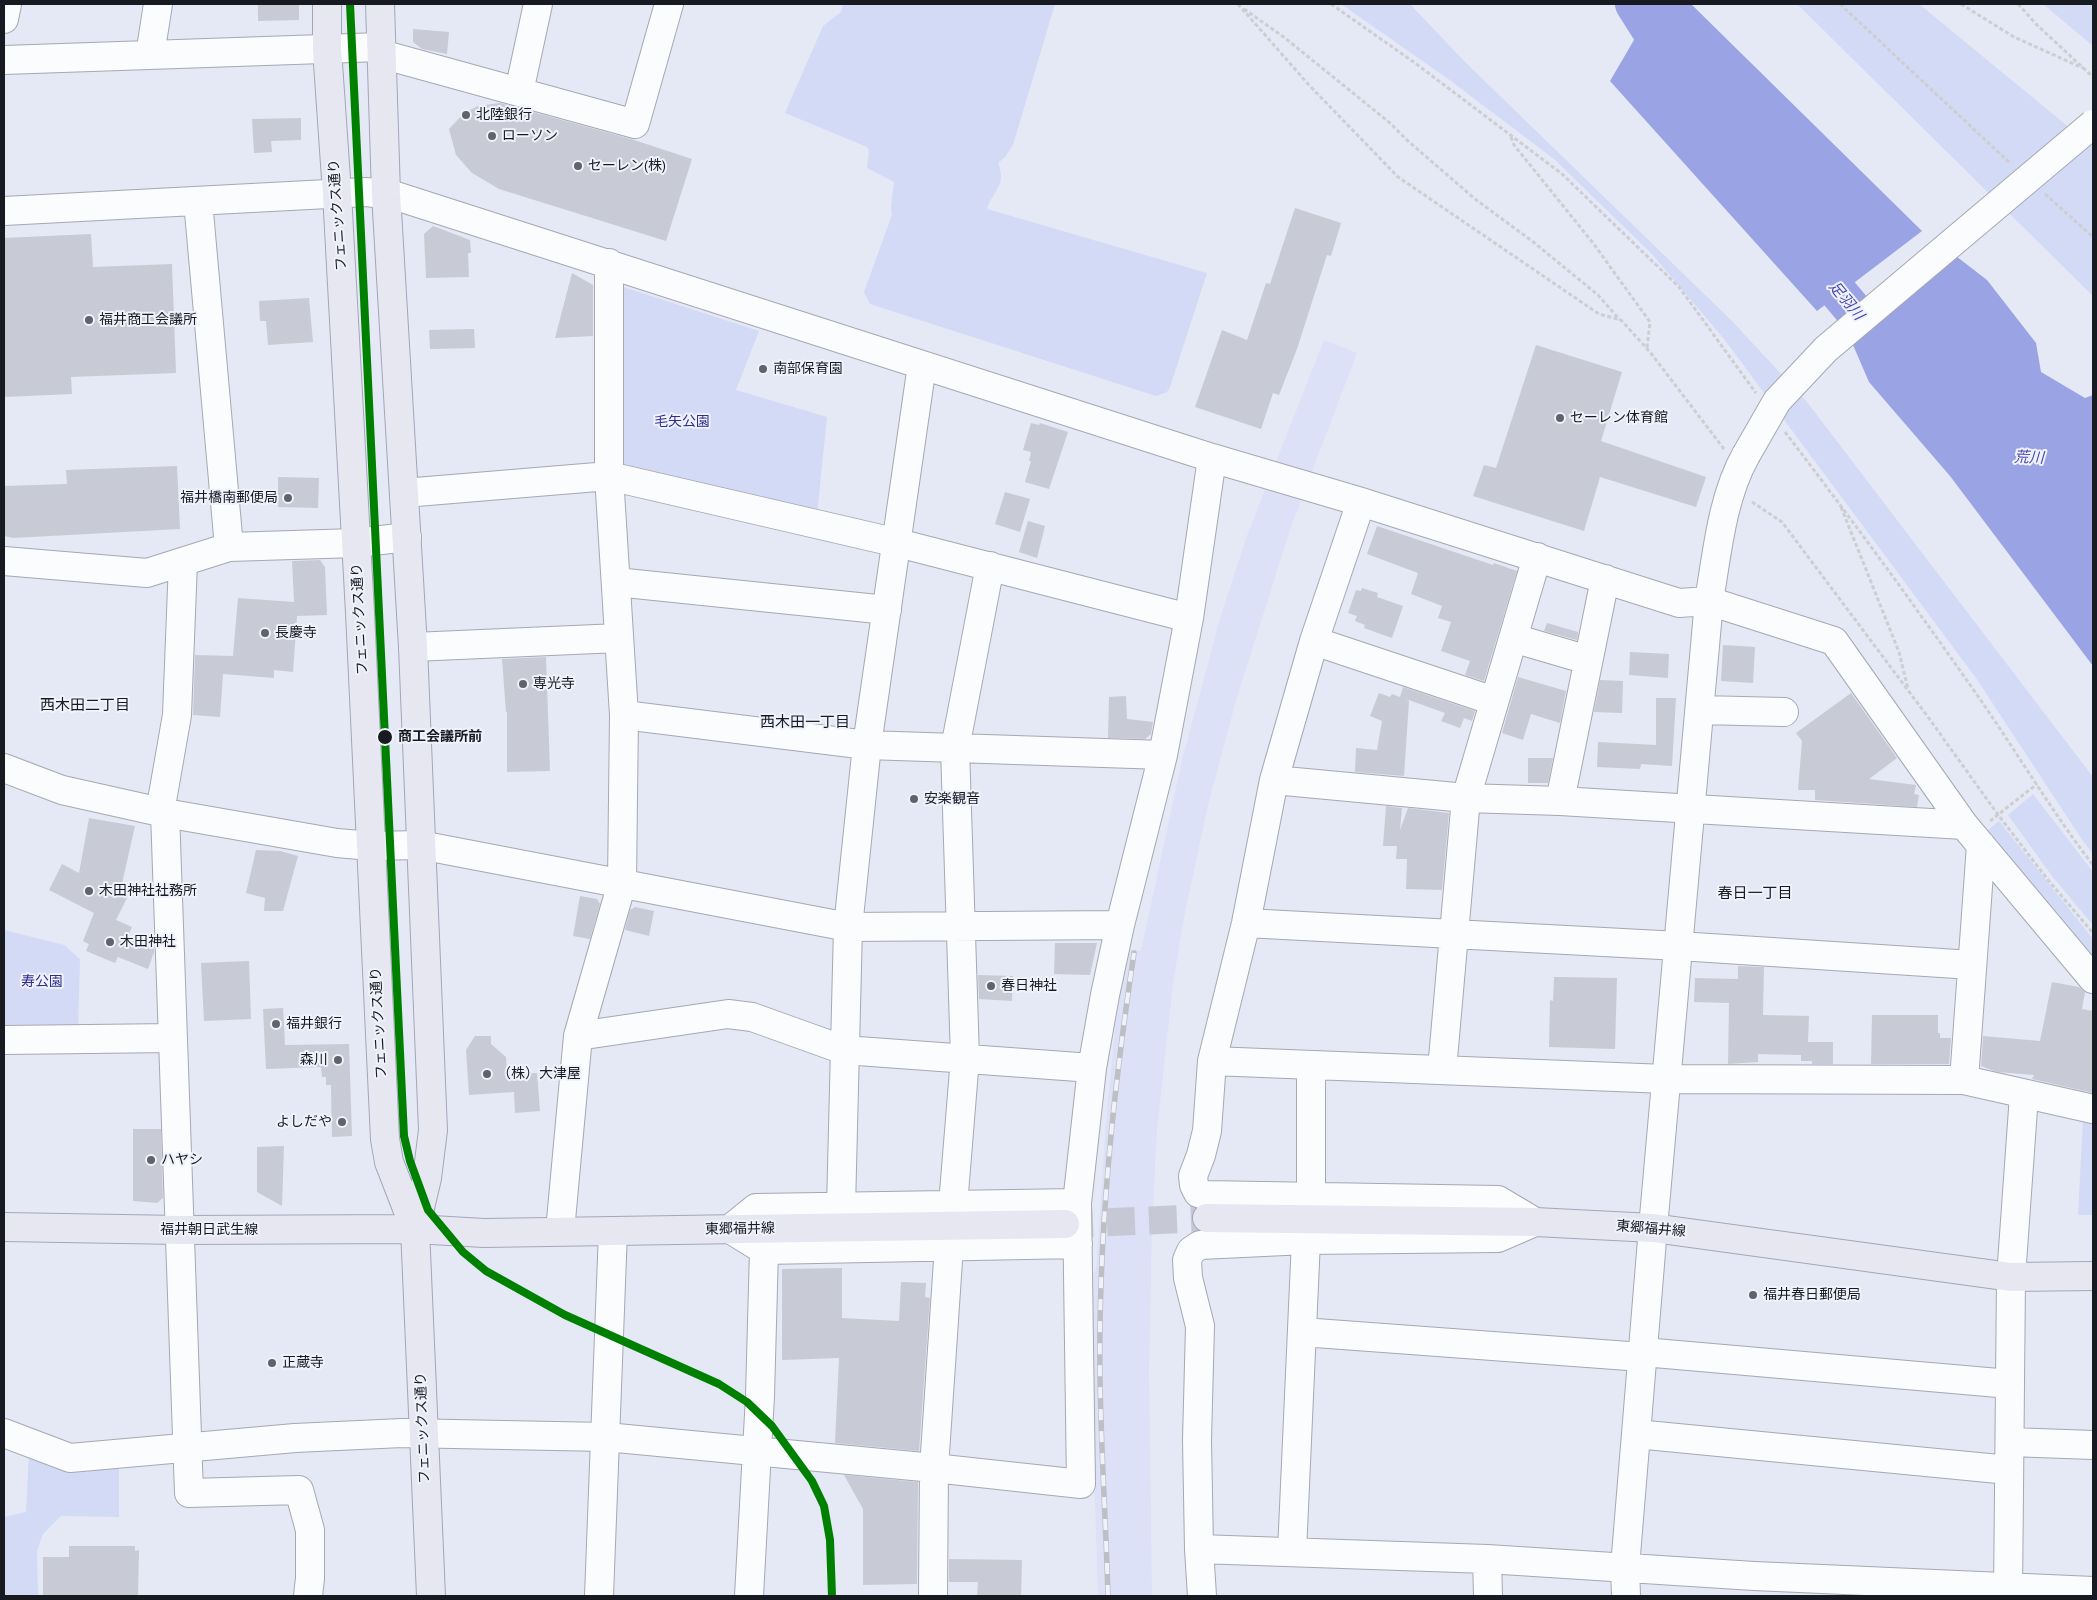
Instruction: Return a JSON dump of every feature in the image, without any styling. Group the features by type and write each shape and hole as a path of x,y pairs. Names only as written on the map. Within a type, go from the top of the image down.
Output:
{"main road":[{"name":"フェニックス通り","path":"327,4 327,49 337,193 356,543 385,1139 389,1162 415,1229"},
{"name":"フェニックス通り","path":"380,4 386,194 413,647 432,1130 428,1178 415,1229 431,1596"},
{"name":"東郷福井線","path":"1206,1218 1535,1222 1653,1228 2011,1277 2093,1276"},
{"name":"東郷福井線","path":"415,1229 484,1233 1073,1224"},
{"name":"福井朝日武生線","path":"4,1228 180,1230 415,1229"}],"street":[{"path":"4,19 7,4"},
{"path":"150,55 158,4"},
{"path":"519,92 538,4"},
{"path":"4,60 327,49 381,51 635,124 669,4"},
{"path":"1626,1596 1625,1567 1642,1355 1709,601 1719,542 1739,471 1777,401 1826,350 2093,124"},
{"path":"4,210 374,192 413,200 1212,458 1361,502 1679,603 1709,601 1834,641 1972,835 2093,979"},
{"path":"198,200 228,547"},
{"path":"560,1231 578,1036 622,883 624,715 609,476 609,263"},
{"path":"841,1208 848,927 867,745 898,543 922,365"},
{"path":"4,1433 70,1458 295,1438 423,1432 606,1437 1081,1484 1073,1224 1092,1068 1120,925 1163,755 1188,618 1212,458"},
{"path":"404,493 609,476 898,543 1188,618"},
{"path":"1361,502 1314,641 1274,780 1246,923 1212,1061 1207,1131 1193,1176 1195,1190 1204,1195 1498,1200 1535,1222"},
{"path":"4,561 147,573 228,547 356,543 407,538"},
{"path":"1442,1070 1466,798 1537,557"},
{"path":"183,562 177,715 162,812 173,1038 189,1493 299,1490 310,1530 308,1596"},
{"path":"953,1206 965,1058 955,748 990,566"},
{"path":"1560,801 1605,579"},
{"path":"616,582 887,610"},
{"path":"413,647 619,638"},
{"path":"1513,638 1588,660"},
{"path":"1314,641 1494,701"},
{"path":"1700,710 1784,712"},
{"path":"624,715 867,745 1163,755"},
{"path":"4,768 62,790 162,812 337,843 370,846 420,845 848,927 1120,925"},
{"path":"1274,780 1466,798 1560,801 1691,809 1972,835"},
{"path":"1964,1080 1972,965 1972,835"},
{"path":"1246,923 1679,946 1972,965"},
{"path":"578,1036 728,1014 752,1017 844,1050 1092,1068"},
{"path":"4,1040 173,1038"},
{"path":"1212,1061 1666,1079 1964,1080 2093,1109"},
{"path":"1311,1065 1312,1198"},
{"path":"2008,1592 2011,1277 2024,1095"},
{"path":"953,1206 1073,1224 950,1246 764,1250 730,1229 756,1208 953,1206"},
{"path":"1202,1596 1197,1440 1200,1326 1188,1278 1187,1260 1191,1252 1200,1245 1306,1240 1498,1238 1535,1222"},
{"path":"599,1596 613,1231"},
{"path":"1292,1552 1306,1240"},
{"path":"934,1596 934,1468 950,1246"},
{"path":"749,1596 764,1250"},
{"path":"1302,1332 1642,1355 2010,1384"},
{"path":"1636,1434 2009,1470"},
{"path":"2010,1442 2093,1445"},
{"path":"1199,1549 1487,1559 1625,1567 1754,1586 2008,1592 2093,1591"},
{"path":"1487,1559 1488,1596"}],"path":[{"path":"1238,4 1308,84 1398,177 1598,314 1621,320"},
{"path":"1238,4 1285,38 1390,123 1475,199 1532,241 1598,295 1647,349 1739,471 1782,522 1998,815 2048,880 2093,932"},
{"path":"1330,4 1415,63 1562,174 1679,287 1760,400"},
{"path":"1840,4 2013,166"},
{"path":"1961,4 2014,37 2085,69"},
{"path":"2018,4 2093,77"},
{"path":"1511,136 1514,145 1593,243 1650,322 1647,349"},
{"path":"2042,192 2093,237"},
{"path":"1784,431 1926,622 2072,838 2093,865"},
{"path":"1839,504 1899,652 1909,692"},
{"path":"1972,835 2037,784"}],"shaded area":[{"path":"1324,340 1357,353 1291,527 1237,697 1208,805 1183,922 1173,984 1157,1130 1152,1225 1149,1372 1152,1596 1098,1596 1090,1344 1091,1276 1096,1270 1107,1109 1115,1029 1127,949 1141,951 1182,760 1221,615 1248,533"}],"green space":[{"path":"843,4 1055,4 1013,145 1005,157 998,163 1001,177 999,187 987,209 1207,273 1167,392 1156,396 870,304 864,292 892,215 894,182 867,168 869,150 867,147 785,113 823,26 841,12"},
{"path":"1341,4 1410,4 1464,61 1732,321 1807,402 2093,777 2093,854 1976,678 1724,339 1652,254 1554,159 1451,81"},
{"path":"1797,4 1919,4 2093,147 2093,296"},
{"path":"2043,4 2093,4 2093,46"},
{"name":"毛矢公園","path":"617,285 759,331 736,390 827,417 816,524 619,472"},
{"path":"2033,794 2093,872 2093,925 2052,876 2008,815"},
{"path":"1999,821 2093,939 2093,962 1981,836"},
{"name":"寿公園","path":"4,930 64,945 80,959 78,1033 4,1034"},
{"path":"2083,1121 2093,1123 2093,1215 2078,1215"},
{"path":"29,1453 119,1464 119,1517 61,1516 43,1534 37,1551 38,1596 4,1596 4,1517 26,1512"}],"water":[{"path":"1655,4 1691,4 1922,231 1817,311 1610,81"},
{"name":"荒川","path":"1952,253 1987,280 2036,343 2041,372 2085,398 2093,395 2093,666 1950,476 1869,382 1850,338"}],"building":[{"path":"258,4 299,4 299,20 258,21"},
{"path":"413,29 449,32 447,54 422,49 413,42"},
{"name":"セーレン(株)","path":"500,103 631,139 692,159 666,241 499,189 472,173 456,155 449,129 464,113 478,106"},
{"path":"301,118 301,140 271,141 272,152 254,153 252,119"},
{"path":"1295,208 1341,223 1331,256 1327,255 1297,349 1279,395 1273,393 1261,429 1195,407 1222,330 1247,340 1266,283 1270,284"},
{"path":"433,226 470,240 471,253 468,253 469,277 426,278 424,234"},
{"name":"福井商工会議所","path":"91,234 93,267 172,264 176,373 71,377 72,394 4,397 4,238"},
{"path":"572,273 593,285 593,336 555,338"},
{"path":"309,298 313,342 268,345 266,321 260,321 259,301"},
{"path":"474,329 475,348 430,349 429,330"},
{"name":"セーレン体育館","path":"1536,345 1622,372 1601,441 1706,477 1696,507 1600,477 1584,531 1473,496 1484,465 1496,468"},
{"path":"1031,423 1039,425 1040,423 1068,432 1049,489 1025,482 1031,461 1029,461 1031,452 1023,450"},
{"path":"177,466 180,529 13,538 4,536 4,486 67,484 66,470"},
{"path":"278,477 319,478 318,508 278,507"},
{"path":"1005,492 1030,499 1020,532 995,524"},
{"path":"1028,521 1045,526 1037,558 1019,552"},
{"path":"1377,526 1493,565 1494,563 1517,571 1484,681 1465,675 1470,661 1441,651 1451,622 1438,618 1442,606 1411,594 1418,573 1367,554"},
{"path":"320,560 325,567 327,615 297,616 293,672 274,670 274,678 223,674 220,717 193,715 195,655 233,656 238,598 294,602 292,561"},
{"path":"1362,588 1378,593 1377,597 1403,606 1392,638 1364,628 1365,625 1355,621 1357,616 1348,613 1356,590 1361,591"},
{"path":"1547,623 1578,632 1577,640 1544,631"},
{"path":"1723,645 1755,647 1753,683 1721,681"},
{"path":"1630,652 1669,654 1668,678 1629,675"},
{"path":"546,657 550,771 507,772 507,712 502,659"},
{"path":"1518,677 1566,691 1560,723 1531,714 1523,740 1502,733"},
{"path":"1600,680 1623,681 1622,713 1594,712"},
{"path":"1403,687 1475,711 1472,721 1464,718 1460,728 1441,721 1445,713 1406,699 1409,701 1404,776 1355,772 1356,748 1377,750 1382,721 1370,716 1379,693 1390,697 1392,694 1400,697"},
{"path":"1851,693 1897,758 1869,779 1916,785 1914,794 1919,795 1917,807 1815,800 1815,790 1798,790 1802,741 1796,733"},
{"path":"1126,696 1127,719 1153,722 1151,734 1145,739 1108,738 1109,697"},
{"path":"1656,698 1676,698 1672,766 1641,764 1640,769 1597,767 1598,742 1656,745"},
{"path":"1528,758 1553,758 1548,783 1528,783"},
{"path":"1386,806 1402,808 1400,830 1408,808 1449,813 1442,890 1406,889 1407,859 1396,859 1397,846 1383,846"},
{"path":"89,818 135,826 121,888 130,892 116,920 132,927 128,936 154,946 154,952 148,969 118,957 115,963 86,951 89,944 83,941 94,913 49,890 62,864 79,873"},
{"path":"256,850 280,851 298,856 283,911 264,911 265,898 246,893"},
{"path":"580,896 597,899 600,904 590,939 573,936"},
{"path":"635,907 654,911 649,936 625,930 630,910"},
{"path":"1055,943 1097,943 1090,975 1054,974"},
{"path":"249,961 251,1019 204,1021 201,963"},
{"path":"1738,966 1764,967 1763,1015 1809,1016 1808,1042 1833,1042 1833,1064 1812,1064 1812,1061 1801,1061 1801,1055 1758,1054 1758,1062 1728,1064 1729,1003 1694,1002 1695,978 1738,979"},
{"path":"978,975 1013,976 1012,1001 979,999"},
{"path":"1554,977 1617,978 1615,1049 1549,1047 1550,1000 1553,1001"},
{"path":"2052,982 2079,987 2085,992 2082,1009 2093,1011 2093,1093 2032,1079 2034,1075 1997,1072 1981,1066 1983,1036 2040,1041"},
{"path":"283,1008 285,1045 349,1044 352,1136 332,1137 331,1085 326,1085 326,1077 322,1077 321,1067 266,1069 263,1009"},
{"path":"1872,1015 1938,1015 1938,1033 1940,1033 1940,1038 1951,1038 1949,1064 1871,1064"},
{"name":"（株）大津屋","path":"475,1036 491,1036 491,1044 506,1057 507,1075 537,1073 540,1111 515,1113 514,1092 469,1095 466,1050"},
{"path":"133,1129 161,1129 163,1198 157,1203 133,1201"},
{"path":"284,1146 282,1206 257,1192 257,1147"},
{"path":"842,1268 842,1318 899,1321 901,1282 926,1283 925,1297 930,1298 919,1451 835,1443 839,1358 782,1360 782,1269"},
{"path":"844,1475 918,1482 917,1584 863,1585 863,1509"},
{"path":"69,1546 135,1546 135,1551 139,1550 138,1596 43,1596 43,1557 69,1557"},
{"path":"949,1559 1022,1560 1021,1596 977,1596 978,1582 949,1582"}],"waterway":[{"name":"足羽川","path":"1634,4 1672,64"},
{"name":"足羽川","path":"1807,255 1886,349"}],"tunnel":[{"path":"1065,1224 1207,1218"}],"railway":[{"path":"1108,1596 1100,1378 1104,1218 1113,1111 1134,953"}],"transit line":[{"path":"350,4 404,1136 410,1161 428,1210 463,1252 486,1271 565,1315 719,1384 747,1402 772,1426 812,1481 824,1506 830,1540 832,1596"}],"place":[{"name":"北陸銀行","path":"466,115"},
{"name":"ローソン","path":"492,136"},
{"name":"セーレン(株)","path":"578,166"},
{"name":"福井商工会議所","path":"89,320"},
{"name":"南部保育園","path":"763,369"},
{"name":"セーレン体育館","path":"1560,418"},
{"name":"福井橋南郵便局","path":"288,498"},
{"name":"長慶寺","path":"265,633"},
{"name":"専光寺","path":"523,684"},
{"name":"商工会議所前","path":"385,737"},
{"name":"安楽観音","path":"914,799"},
{"name":"木田神社社務所","path":"89,891"},
{"name":"木田神社","path":"110,942"},
{"name":"春日神社","path":"991,986"},
{"name":"福井銀行","path":"276,1024"},
{"name":"森川","path":"338,1060"},
{"name":"（株）大津屋","path":"487,1074"},
{"name":"よしだや","path":"342,1122"},
{"name":"ハヤシ","path":"151,1160"},
{"name":"福井春日郵便局","path":"1753,1295"},
{"name":"正蔵寺","path":"272,1363"}],"district":[{"name":"西木田二丁目","path":"85,706"},
{"name":"西木田一丁目","path":"805,723"},
{"name":"春日一丁目","path":"1755,894"}]}
